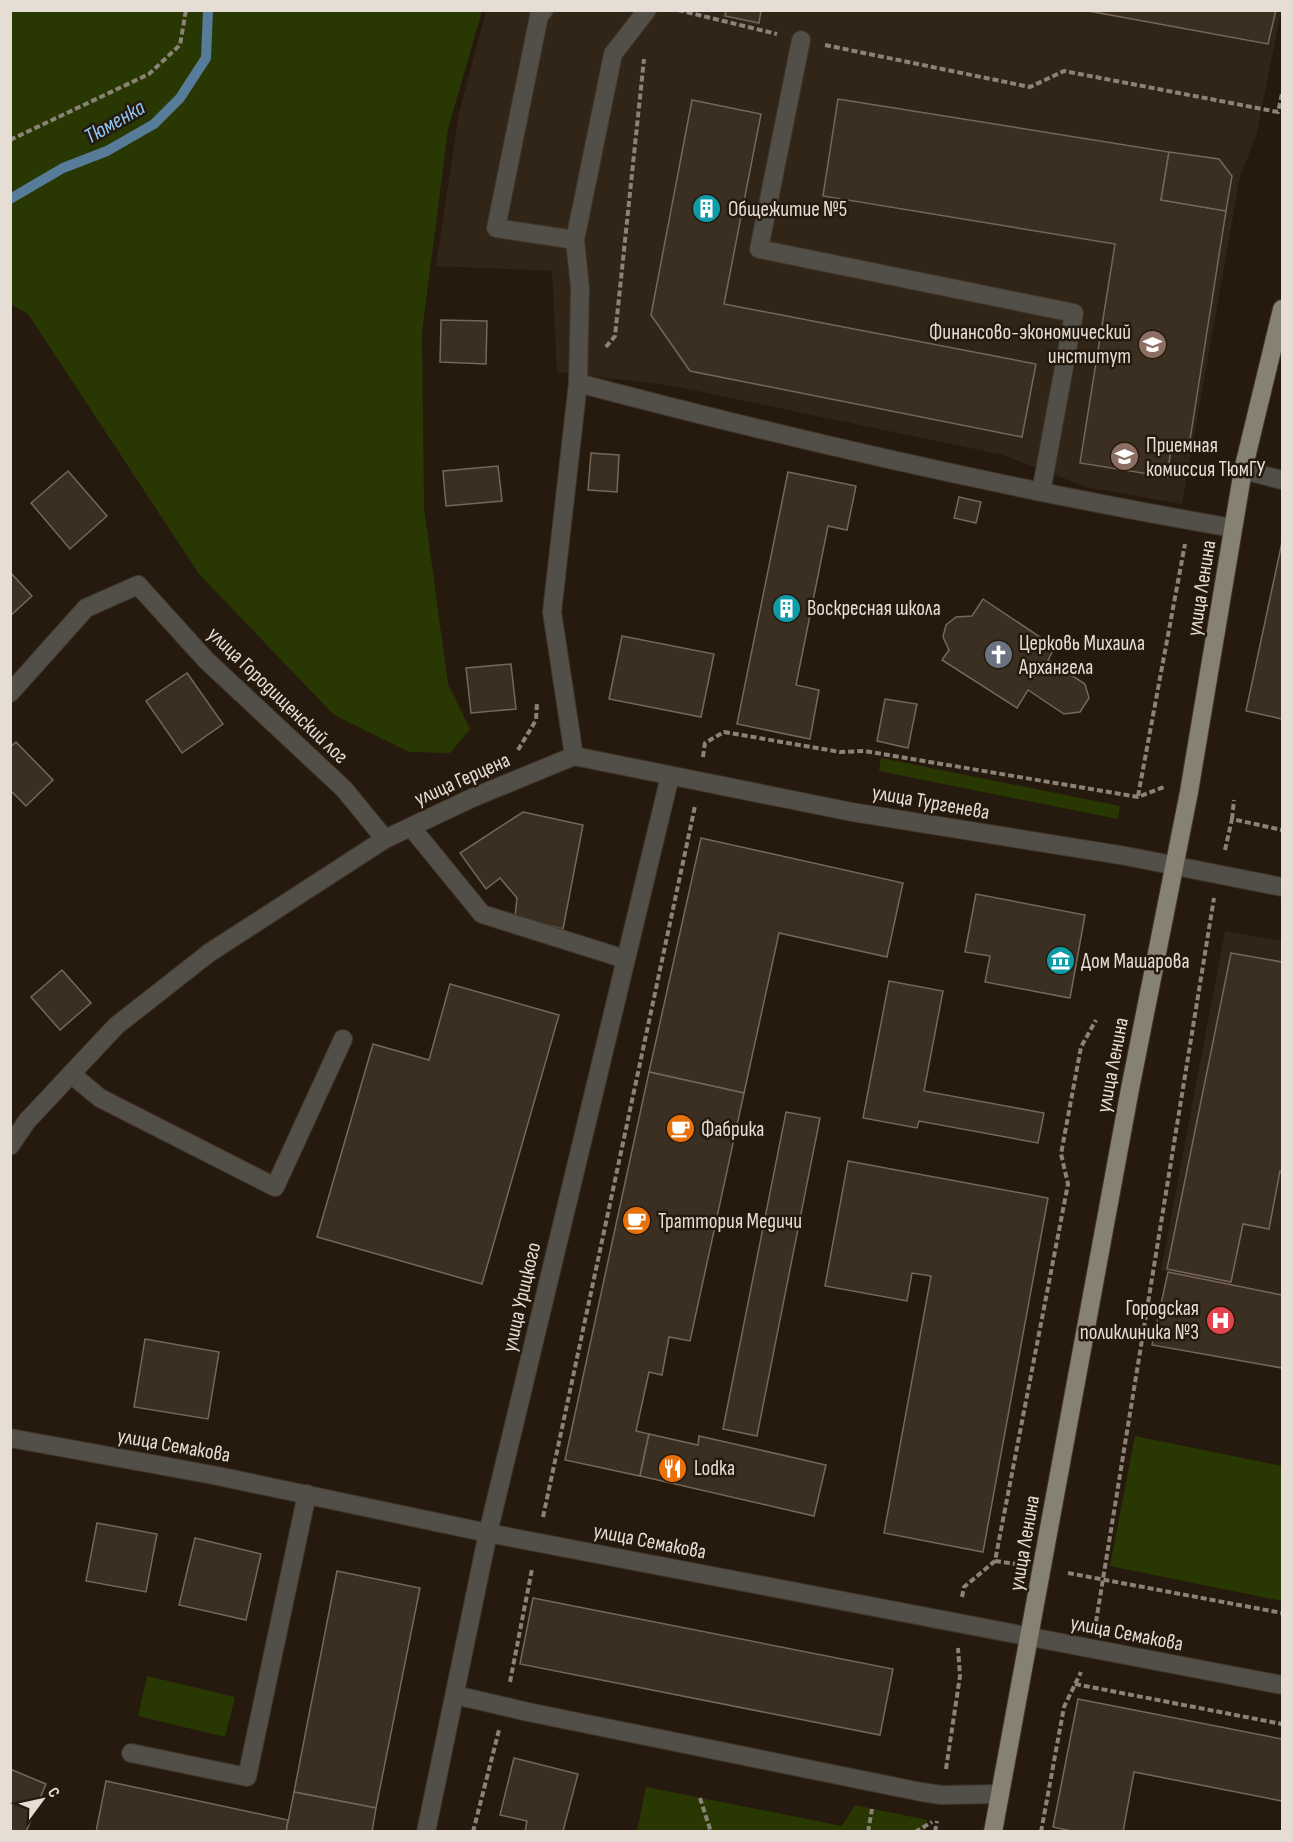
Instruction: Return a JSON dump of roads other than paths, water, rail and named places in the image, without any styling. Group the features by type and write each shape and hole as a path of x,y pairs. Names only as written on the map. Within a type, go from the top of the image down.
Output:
{"main road":[{"name":"улица Ленина","path":"993,1832 1130,1089 1175,865 1243,470 1282,309"}],"street":[{"path":"544,10 539,16 496,228 575,240"},
{"path":"574,756 552,612 578,384 580,288 575,240 613,54 646,10"},
{"path":"801,40 759,249 1074,313 1041,492"},
{"path":"578,384 674,409 1041,492 1233,528"},
{"path":"1243,470 1282,480"},
{"name":"улица Городищенский лог","path":"10,693 86,608 138,585 206,660 344,789 386,839"},
{"name":"улица Тургенева","path":"574,756 972,833 1175,865 1282,887"},
{"name":"улица Герцена","path":"10,1146 27,1121 116,1026 209,953 386,839 472,798 574,756"},
{"name":"улица Урицкого","path":"426,1832 488,1533 670,776"},
{"path":"411,827 482,914 625,959"},
{"path":"71,1074 100,1098 275,1187 343,1039"},
{"name":"улица Семакова","path":"10,1438 307,1494 488,1533 1282,1685"},
{"path":"131,1753 247,1777 307,1494"},
{"path":"455,1695 941,1795 1000,1794"}],"waterway":[{"name":"Тюменка","path":"10,199 63,168 107,151 154,124 180,98 206,58 208,10"}],"place":[{"name":"Общежитие №5","path":"707,209"},
{"name":"Финансово-экономический институт","path":"1152,344"},
{"name":"Приемная комиссия ТюмГУ","path":"1125,457"},
{"name":"Воскресная школа","path":"786,608"},
{"name":"Церковь Михаила Архангела","path":"998,655"},
{"name":"Дом Машарова","path":"1060,961"},
{"name":"Фабрика","path":"680,1129"},
{"name":"Траттория Медичи","path":"637,1221"},
{"name":"Городская поликлиника №3","path":"1220,1320"},
{"name":"Lodka","path":"673,1468"}]}
